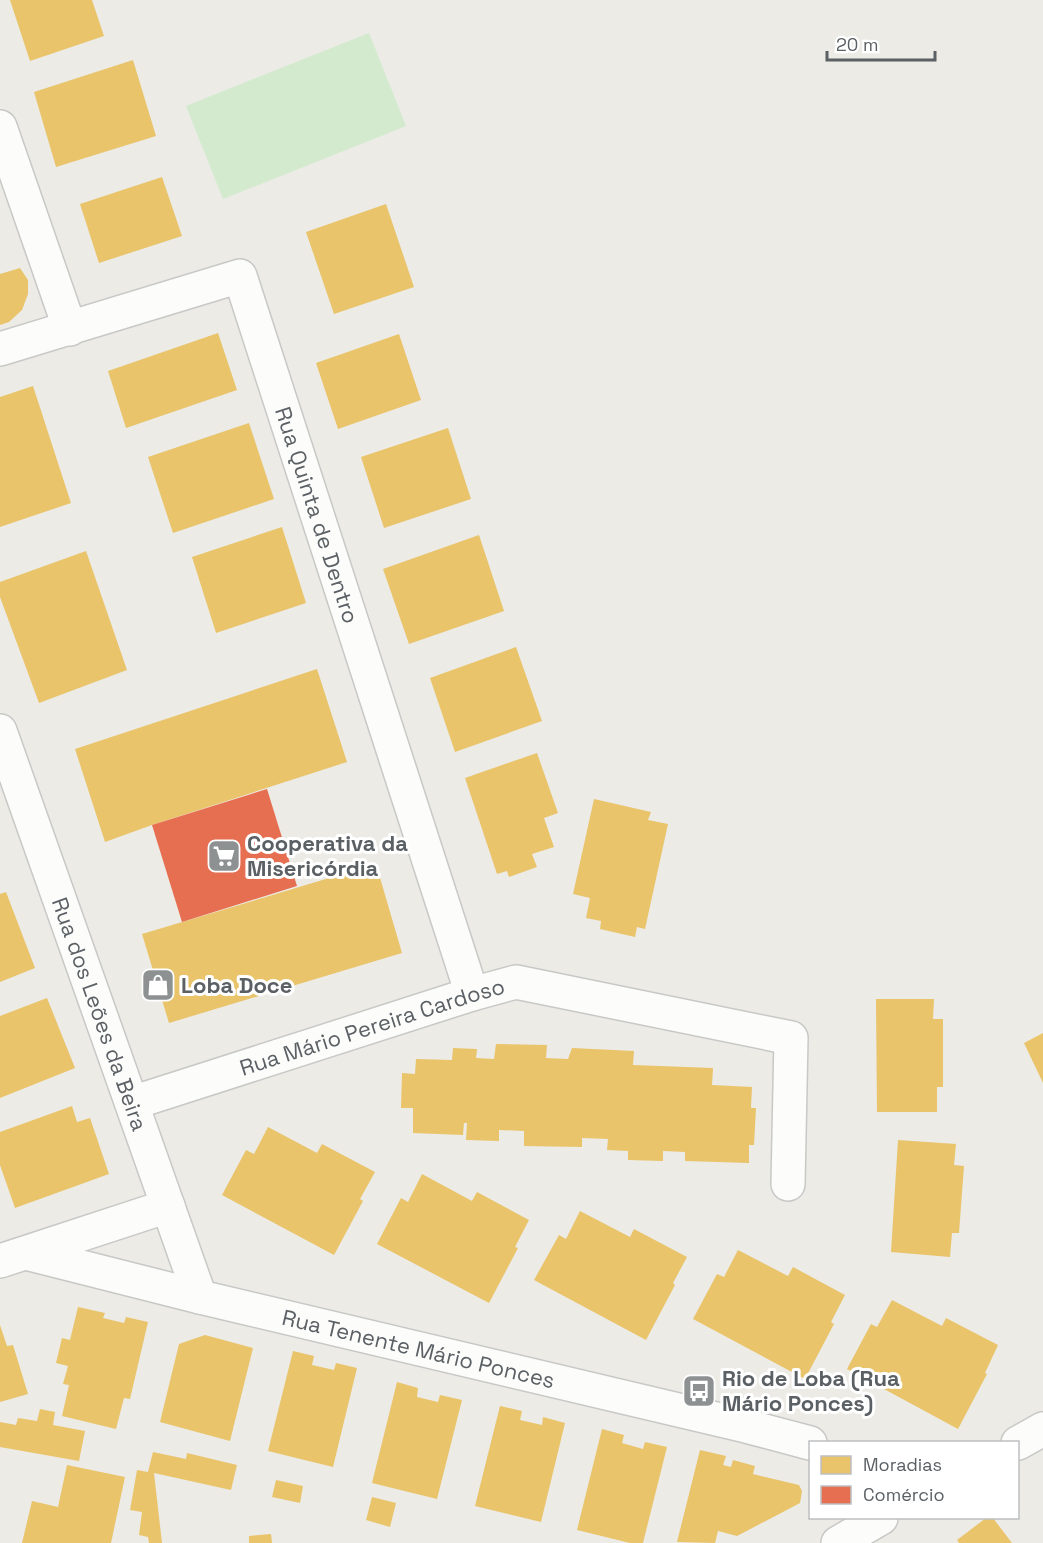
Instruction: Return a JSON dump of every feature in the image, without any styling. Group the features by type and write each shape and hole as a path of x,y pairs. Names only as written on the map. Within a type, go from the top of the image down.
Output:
{"street":[{"path":"0,127 70,329"},
{"name":"Rua Quinta de Dentro","path":"0,350 240,276 472,994"},
{"name":"Rua dos Leões da Beira","path":"0,731 200,1297"},
{"name":"Rua Mário Pereira Cardoso","path":"132,1103 516,982 791,1038 788,1184"},
{"name":"Rua Tenente Mário Ponces","path":"13,1257 168,1206"},
{"name":"Rua Tenente Mário Ponces","path":"13,1257 200,1297 809,1443"},
{"path":"1019,1442 1043,1429"},
{"path":"838,1543 879,1519"}],"green space":[{"path":"369,33 406,126 223,199 186,106"}],"building: Moradias":[{"path":"10,0 92,0 104,36 30,61"},
{"path":"133,60 156,136 56,167 34,92"},
{"path":"162,177 182,236 99,263 80,204"},
{"path":"386,204 414,287 334,314 306,232"},
{"path":"20,268 28,280 28,294 22,310 9,322 0,325 0,274"},
{"path":"218,333 237,390 126,428 108,371"},
{"path":"399,334 421,400 338,429 316,363"},
{"path":"33,386 71,503 0,527 0,397"},
{"path":"249,423 274,499 173,533 148,457"},
{"path":"448,428 471,499 384,528 361,457"},
{"path":"282,527 306,603 216,633 192,557"},
{"path":"479,535 504,611 409,644 383,569"},
{"path":"86,551 127,670 39,703 0,597 0,582"},
{"path":"516,647 542,721 455,752 430,678"},
{"path":"317,669 347,762 105,842 75,749"},
{"path":"537,753 558,813 544,818 554,847 532,854 537,867 509,877 507,871 497,874 465,778"},
{"path":"594,799 651,812 648,820 668,824 645,929 637,927 635,937 600,929 601,921 586,918 590,898 573,894"},
{"path":"376,864 402,953 169,1023 142,934"},
{"path":"6,892 35,968 0,982 0,894"},
{"path":"47,998 75,1068 0,1098 0,1016"},
{"path":"876,999 934,999 933,1019 943,1019 943,1087 937,1087 937,1112 877,1112"},
{"path":"1043,1033 1043,1083 1024,1043"},
{"path":"496,1044 547,1045 546,1058 568,1059 572,1048 634,1051 633,1065 713,1068 712,1085 752,1087 751,1108 756,1108 754,1145 749,1145 749,1163 685,1161 685,1152 663,1151 663,1161 628,1160 628,1151 607,1150 608,1139 582,1138 582,1147 524,1146 524,1131 499,1130 499,1141 466,1140 467,1123 464,1123 463,1135 413,1133 413,1108 401,1108 402,1073 415,1074 416,1059 452,1060 453,1048 477,1049 476,1058 494,1059"},
{"path":"72,1106 77,1122 90,1118 109,1174 15,1208 0,1165 0,1132"},
{"path":"268,1127 317,1153 322,1144 375,1172 360,1199 363,1201 334,1255 222,1195 246,1150 254,1154"},
{"path":"898,1140 956,1144 954,1165 964,1166 959,1233 952,1233 950,1257 891,1252"},
{"path":"422,1174 472,1201 477,1192 529,1220 515,1247 518,1248 489,1303 377,1244 401,1198 408,1202"},
{"path":"580,1211 630,1237 634,1229 687,1257 646,1340 534,1280 559,1235 566,1239"},
{"path":"738,1250 788,1276 793,1267 845,1295 831,1322 834,1324 805,1379 693,1319 717,1274 724,1277"},
{"path":"892,1300 942,1326 946,1318 998,1345 985,1373 987,1374 958,1429 847,1369 871,1324 877,1327"},
{"path":"78,1307 105,1313 103,1318 124,1323 126,1317 148,1322 130,1399 124,1398 116,1429 62,1416 69,1385 63,1384 68,1366 56,1363 62,1338 70,1340"},
{"path":"0,1325 7,1346 13,1345 28,1394 0,1402"},
{"path":"205,1335 253,1348 230,1441 160,1422 179,1344"},
{"path":"293,1351 314,1356 312,1365 334,1370 336,1363 357,1368 333,1467 268,1451"},
{"path":"397,1382 418,1388 417,1397 438,1402 440,1395 462,1400 437,1499 372,1483"},
{"path":"500,1406 522,1411 520,1420 542,1425 543,1417 565,1423 541,1522 475,1506"},
{"path":"40,1409 55,1412 53,1425 85,1431 79,1461 0,1447 0,1422 16,1425 18,1418 37,1421"},
{"path":"602,1429 624,1435 622,1443 643,1449 645,1442 667,1447 643,1543 630,1543 577,1530"},
{"path":"700,1450 726,1456 723,1465 731,1467 733,1460 755,1466 753,1474 799,1485 802,1491 800,1503 737,1536 718,1531 715,1543 677,1542"},
{"path":"153,1452 186,1459 187,1453 237,1465 231,1490 154,1473 162,1543 149,1543 148,1537 139,1535 142,1512 130,1510 137,1470 148,1472"},
{"path":"67,1465 125,1477 111,1543 22,1543 32,1501 58,1507"},
{"path":"276,1480 303,1486 300,1503 272,1497"},
{"path":"372,1497 396,1503 390,1527 366,1520"},
{"path":"985,1519 994,1519 1012,1543 959,1543 957,1540"},
{"path":"271,1534 272,1543 249,1543 249,1536"}],"building: Comércio":[{"name":"Cooperativa da Misericórdia","path":"267,789 297,886 182,922 152,825"}],"place":[{"name":"Cooperativa da Misericórdia","path":"224,856"},
{"name":"Loba Doce","path":"158,985"},
{"name":"Rio de Loba (Rua Mário Ponces)","path":"699,1391"}]}
